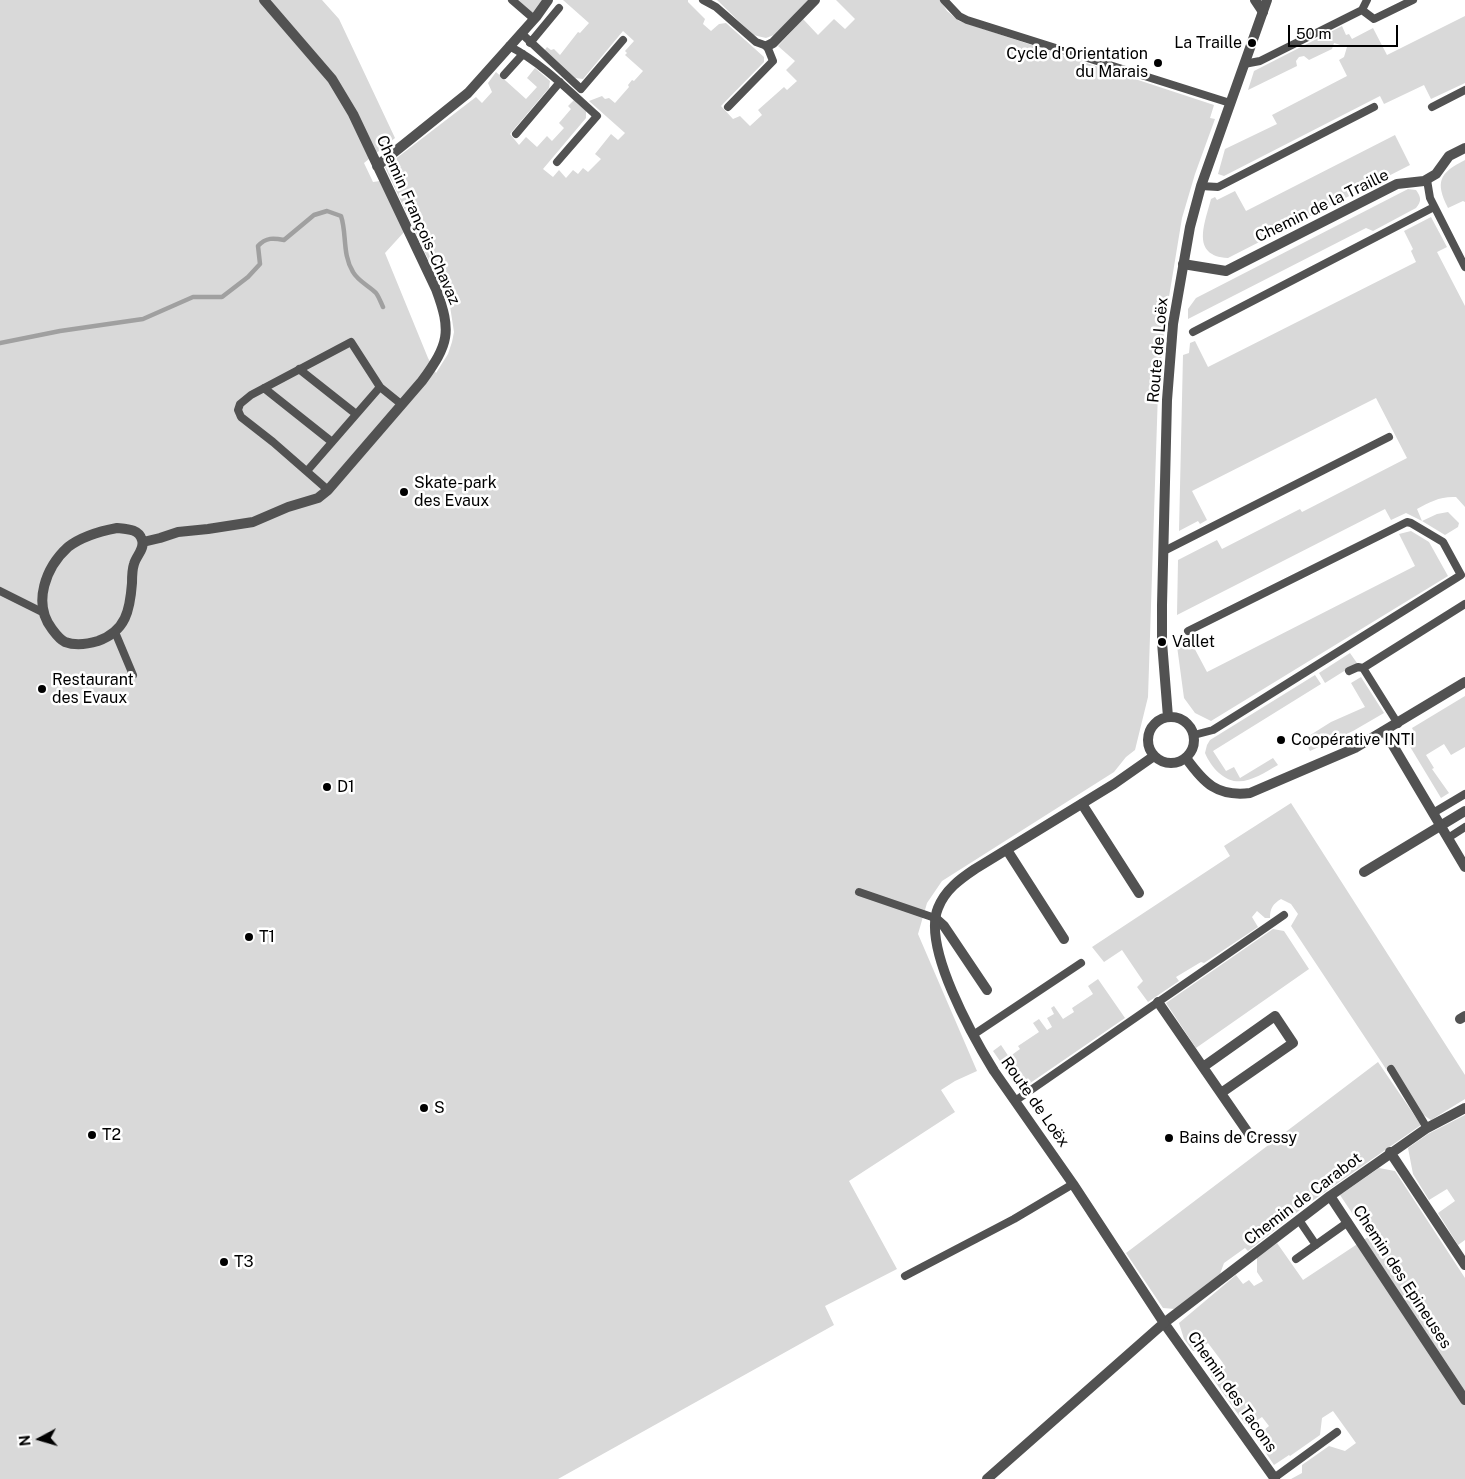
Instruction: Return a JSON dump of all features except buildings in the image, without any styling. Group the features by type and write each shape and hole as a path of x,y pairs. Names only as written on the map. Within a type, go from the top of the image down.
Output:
{"street":[{"name":"Chemin François-Chavaz","path":"143,542 178,532 253,522 288,507 318,498 328,490 431,367 444,342 445,314 436,289 352,114 332,79 264,0"},
{"path":"378,166 468,93 534,19 548,0"},
{"path":"767,46 773,43 815,0"},
{"path":"1255,0 1263,12"},
{"name":"Route de Loëx","path":"1168,717 1162,642 1170,364 1173,324 1183,264 1201,186 1267,0"},
{"path":"1426,180 1436,174 1449,156 1465,148"},
{"name":"Chemin de la Traille","path":"1183,264 1226,270 1397,184 1426,180"},
{"path":"117,528 134,530 140,535 143,547 133,565 129,604 122,625 115,632 108,637 94,642 74,644 62,640 57,635 44,613 42,606 46,580 54,564 68,547 79,540 117,528"},
{"path":"1186,758 1204,781 1215,789 1241,794 1258,790 1355,748 1385,732 1465,682"},
{"path":"1168,717 1176,717 1187,723 1194,735 1193,749 1186,758 1173,763 1167,763 1154,756 1148,743 1149,735 1156,722 1168,717"},
{"path":"1385,732 1465,867"},
{"name":"Route de Loëx","path":"1154,756 1082,804 960,880 942,899 935,918 936,940 944,970 973,1034 994,1071 1073,1184 1164,1323"},
{"path":"1082,804 1140,893"},
{"path":"1364,872 1465,811"},
{"path":"1007,850 1064,939"},
{"path":"935,918 942,923 987,990"},
{"path":"1158,1002 1249,1134"},
{"path":"1203,1067 1275,1016 1293,1042 1221,1094"},
{"name":"Chemin de Carabot","path":"1164,1323 1390,1152 1465,1108"},
{"path":"1390,1152 1465,1265"},
{"name":"Chemin des Epineuses","path":"1330,1196 1465,1400"},
{"path":"987,1479 1164,1323"},
{"name":"Chemin des Tacons","path":"1164,1323 1274,1479"}],"lane":[{"path":"512,0 534,19"},
{"path":"704,0 716,7 756,42 767,46 773,61 728,107"},
{"path":"944,0 959,16 967,20 1230,103"},
{"path":"1244,64 1260,61 1362,10 1367,0"},
{"path":"1362,10 1374,19 1413,0"},
{"path":"530,43 558,8"},
{"path":"521,33 581,89 623,40"},
{"path":"508,46 523,54 560,82 597,116 557,162"},
{"path":"504,75 523,54"},
{"path":"516,134 560,82"},
{"path":"1432,107 1465,90"},
{"path":"1201,186 1218,187 1374,107"},
{"path":"1426,180 1430,198 1465,268"},
{"path":"1193,332 1434,207"},
{"path":"328,490 241,417 238,410 240,404 264,388 351,342 380,387 401,404"},
{"path":"299,369 356,414"},
{"path":"307,471 380,387"},
{"path":"264,388 332,442"},
{"path":"1164,551 1389,437"},
{"path":"1188,631 1407,522 1443,542 1461,575 1213,730 1194,735"},
{"path":"0,591 44,613"},
{"path":"1349,671 1358,667 1363,668 1465,604"},
{"path":"115,632 133,675"},
{"path":"1363,668 1398,724"},
{"path":"1433,813 1465,794"},
{"path":"1448,838 1465,827"},
{"path":"859,892 935,918"},
{"path":"1015,1101 1284,915"},
{"path":"973,1034 1081,963"},
{"path":"1391,1069 1428,1128"},
{"path":"905,1276 1014,1219 1073,1184"},
{"path":"1299,1220 1316,1245"},
{"path":"1296,1259 1348,1222"},
{"path":"1274,1479 1337,1432"}],"shaded area":[{"path":"0,0 322,0 339,19 395,138 364,163 373,182 380,181 405,231 385,253 436,373 448,354 452,342 454,332 450,306 385,167 476,97 482,103 492,92 488,83 496,72 526,99 537,87 527,78 535,68 550,81 549,88 510,134 519,145 526,137 537,147 547,136 552,141 564,128 559,123 571,109 568,106 574,100 586,111 586,118 543,169 553,177 559,170 566,178 573,170 578,174 583,168 588,172 601,159 595,154 611,134 618,140 625,133 589,101 602,96 605,99 609,98 615,103 629,87 628,85 632,80 634,81 643,71 625,55 627,53 625,51 634,41 623,31 583,79 575,78 544,51 547,47 551,50 554,49 560,55 578,32 580,33 589,23 563,0 688,0 705,19 703,24 711,31 719,24 726,23 764,57 764,62 721,106 733,119 740,116 750,126 762,115 758,110 784,87 787,90 797,81 786,70 795,61 778,46 803,19 818,35 834,19 845,29 855,19 836,0 940,0 947,11 959,21 1214,105 1210,118 1215,119 1195,174 1182,218 1165,321 1158,392 1148,697 1135,750 1126,757 1114,772 942,881 927,903 918,934 977,1071 941,1090 955,1112 849,1181 897,1269 825,1306 834,1325 558,1479 0,1479"},
{"path":"517,0 543,0 533,14"},
{"path":"717,0 809,0 774,35 766,38 753,35"},
{"path":"1465,16 1465,83 1431,99 1424,85 1384,104 1380,96 1224,176 1218,174 1225,149 1277,124 1272,115 1347,76 1339,60 1344,57 1347,47 1334,43 1332,49 1309,60 1304,56 1299,57 1296,61 1297,66 1248,90 1254,71 1342,26 1346,35 1349,34 1352,39 1373,28 1387,55"},
{"path":"1395,135 1410,165 1228,258 1216,256 1208,251 1204,245 1204,228 1211,199 1215,197 1217,200 1235,191 1246,211"},
{"path":"1465,160 1465,202 1463,201 1448,208 1442,191 1442,179 1450,169"},
{"path":"1408,189 1416,190 1419,195 1420,201 1416,208 1373,231 1366,228 1188,319 1188,309 1196,298"},
{"path":"1431,217 1447,247 1437,252 1465,306 1465,507 1456,497 1445,497 1435,500 1417,509 1422,521 1406,513 1391,520 1385,509 1177,615 1178,560 1217,540 1222,549 1300,509 1302,512 1407,458 1376,398 1192,491 1207,520 1200,524 1198,521 1179,531 1183,355 1189,353 1190,343 1195,341 1208,367 1416,262 1411,251 1413,249 1404,231"},
{"path":"1448,512 1459,523 1458,527 1445,535 1422,521 1437,514"},
{"path":"1411,531 1429,542 1448,576 1211,721 1195,713 1184,698 1177,646 1190,640 1207,672 1415,566 1399,534"},
{"path":"1350,653 1357,663 1325,683 1319,673"},
{"path":"1315,675 1321,684 1213,751 1226,771 1234,767 1240,778 1273,758 1278,765 1256,777 1241,781 1226,778 1217,771 1205,753 1210,740"},
{"path":"1361,677 1384,713 1353,731 1310,751 1304,739 1331,722 1365,707 1351,683"},
{"path":"1465,696 1465,747 1451,755 1444,744 1426,755 1434,768 1432,769 1449,793 1441,798 1406,740 1415,734 1412,728"},
{"path":"1291,803 1465,1075 1465,1099 1431,1120 1422,1114 1393,1066 1386,1069 1291,926 1298,914 1291,904 1281,899 1278,901 1271,909 1270,918 1265,918 1257,911 1252,917 1258,927 1204,963 1201,962 1176,977 1179,981 1148,1002 1137,987 1143,981 1122,950 1104,962 1092,947 1230,856 1224,846"},
{"path":"1273,929 1284,931 1309,969 1196,1048 1166,1003"},
{"path":"1098,979 1125,1018 1020,1090 993,1051 1001,1045 1009,1057 1020,1049 1018,1046 1039,1032 1033,1023 1039,1019 1047,1030 1052,1027 1047,1018 1054,1014 1051,1008 1054,1006 1063,1019 1074,1012 1072,1008 1093,994 1088,986"},
{"path":"1378,1062 1421,1125 1305,1206 1248,1251 1245,1248 1224,1263 1220,1274 1175,1309 1163,1308 1126,1253"},
{"path":"1465,1115 1465,1240 1458,1245 1438,1213 1455,1201 1447,1189 1429,1200 1413,1174 1408,1148 1428,1134"},
{"path":"1379,1168 1395,1171 1465,1278 1465,1479 1291,1479 1302,1473 1302,1465 1329,1446 1345,1451 1356,1443 1333,1411 1322,1418 1320,1435 1274,1465 1257,1440 1257,1436 1269,1426 1262,1417 1250,1425 1245,1424 1211,1376 1212,1371 1223,1363 1208,1343 1198,1351 1193,1351 1184,1339 1179,1323 1236,1275 1243,1284 1249,1280 1254,1286 1263,1281 1257,1272 1257,1257 1277,1243 1303,1280 1368,1237 1340,1195"}],"waterway":[{"path":"0,343 60,331 143,319 193,297 222,297 248,277 260,264 258,246 261,243 270,239 284,240 314,215 327,211 341,216 347,258 353,272 376,293 383,307"}],"place":[{"name":"La Traille","path":"1252,43"},
{"name":"Cycle d'Orientation du Marais","path":"1158,63"},
{"name":"Skate-park des Evaux","path":"404,492"},
{"name":"Vallet","path":"1162,642"},
{"name":"Restaurant des Evaux","path":"42,689"},
{"name":"Coopérative INTI","path":"1281,740"},
{"name":"D1","path":"327,787"},
{"name":"T1","path":"249,937"},
{"name":"S","path":"424,1108"},
{"name":"T2","path":"92,1135"},
{"name":"Bains de Cressy","path":"1169,1138"},
{"name":"T3","path":"224,1262"}]}
